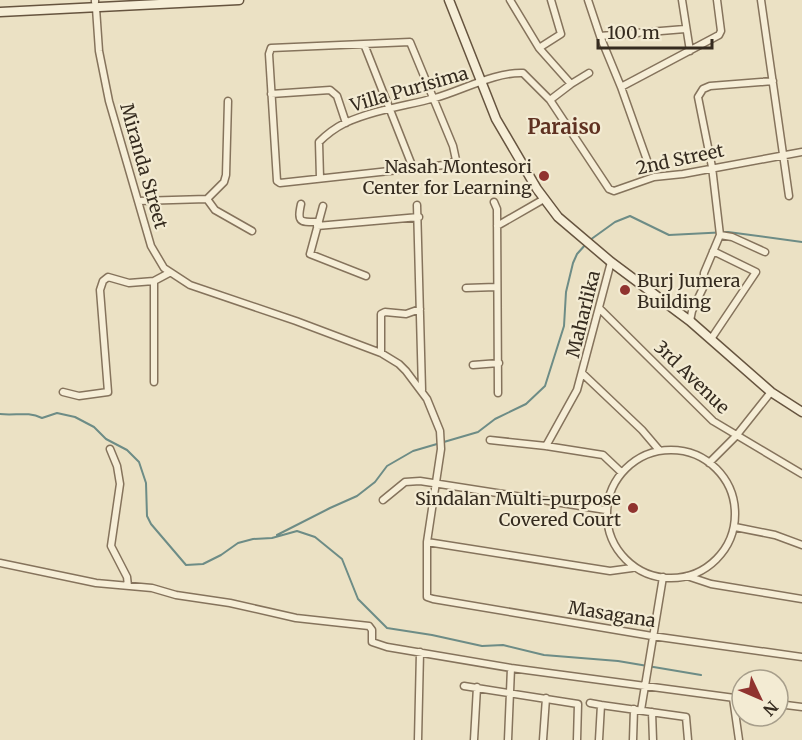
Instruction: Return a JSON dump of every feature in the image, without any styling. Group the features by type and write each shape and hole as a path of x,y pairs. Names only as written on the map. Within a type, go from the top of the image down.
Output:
{"main road":[{"path":"0,12 96,3 239,0"},
{"path":"449,0 481,83 510,146 558,217 594,249 690,321 771,392 802,412"}],"street":[{"path":"510,0 539,48 571,84"},
{"path":"539,48 561,34 551,0"},
{"path":"588,0 648,163"},
{"path":"682,0 690,51"},
{"path":"621,87 719,35 721,31 717,0"},
{"path":"761,0 789,196"},
{"name":"Miranda Street","path":"96,3 99,51 104,78 151,246 159,262 169,273 190,285 381,353 399,364 422,391"},
{"path":"600,36 685,29"},
{"path":"410,42 453,146 456,160 444,165 280,183 277,181 271,94 269,54 271,48 410,42"},
{"path":"364,44 413,168"},
{"name":"2nd Street","path":"481,83 510,73 524,73 550,100 609,189 614,191 654,177 684,174 802,152"},
{"path":"550,100 589,73"},
{"path":"690,321 692,311 704,288 704,273 720,234 712,167 698,97 702,89 720,84 773,81"},
{"name":"Villa Purisima","path":"320,178 319,142 346,123 389,108 434,98 481,83"},
{"path":"271,94 330,90 337,96 346,123"},
{"path":"138,201 207,199 224,182 228,101"},
{"path":"207,199 215,210 252,231"},
{"path":"498,226 544,199"},
{"path":"494,202 497,209 498,226 496,287 498,393"},
{"path":"301,204 298,216 300,220 318,224 419,217"},
{"path":"417,205 422,391 432,410 441,439 427,542 610,571 632,568"},
{"path":"323,206 310,254 366,276"},
{"path":"720,234 765,252"},
{"path":"711,339 756,272 713,251"},
{"name":"Maharlika","path":"546,446 571,402 583,374 611,262"},
{"path":"63,392 79,396 108,392 100,290 103,281 108,277 129,283 154,281 169,273"},
{"path":"154,281 154,382"},
{"path":"466,288 496,287"},
{"path":"381,353 381,314 385,312 406,314 420,309"},
{"name":"3rd Avenue","path":"600,309 713,421 802,474"},
{"path":"473,365 499,363"},
{"name":"Maharlika","path":"583,374 642,430 659,450"},
{"path":"709,463 735,436 771,392"},
{"path":"490,440 603,455 621,472"},
{"path":"110,449 117,466 120,484 111,546 127,577 128,586"},
{"path":"659,450 680,451 696,455 709,463 721,474 735,506 735,527 724,549 706,567 687,575 663,577 642,573 632,568 620,554 610,532 606,510 621,472 645,454 659,450"},
{"path":"383,500 405,482 420,481 606,510"},
{"path":"735,527 774,535 802,545"},
{"name":"Masagana","path":"427,542 427,597 433,599 652,636 802,657"},
{"path":"0,563 70,579 152,588 176,595 230,603 296,618 369,626 372,627 372,642 449,658 730,698"},
{"path":"687,575 711,584 802,599"},
{"path":"633,740 638,710 646,686 663,577"},
{"path":"418,740 420,652"},
{"path":"508,740 511,668"},
{"path":"464,686 578,704 577,740"},
{"path":"474,740 477,687"},
{"path":"543,740 546,698"},
{"path":"590,703 686,717 688,740"},
{"path":"599,740 602,705"},
{"path":"652,712 653,740"}],"waterway":[{"path":"590,240 615,222 630,216 669,235 728,232 802,242"},
{"path":"277,535 357,496 375,482 387,466 413,451 478,432 495,419 526,404 545,386 564,326 566,292 573,263 586,244"},
{"path":"0,414 26,414 42,418 57,413 75,417 94,427 106,439 127,450 139,462 146,483 147,516 151,524 186,565 203,564 238,543 272,538 297,531 315,537 342,559 358,599 387,628 482,646 503,645 544,655 618,661 701,675"}],"place":[{"name":"Nasah Montesori Center for Learning","path":"544,176"},
{"name":"Burj Jumera Building","path":"625,290"},
{"name":"Sindalan Multi-purpose Covered Court","path":"633,508"}],"district":[{"name":"Paraiso","path":"564,126"}]}
